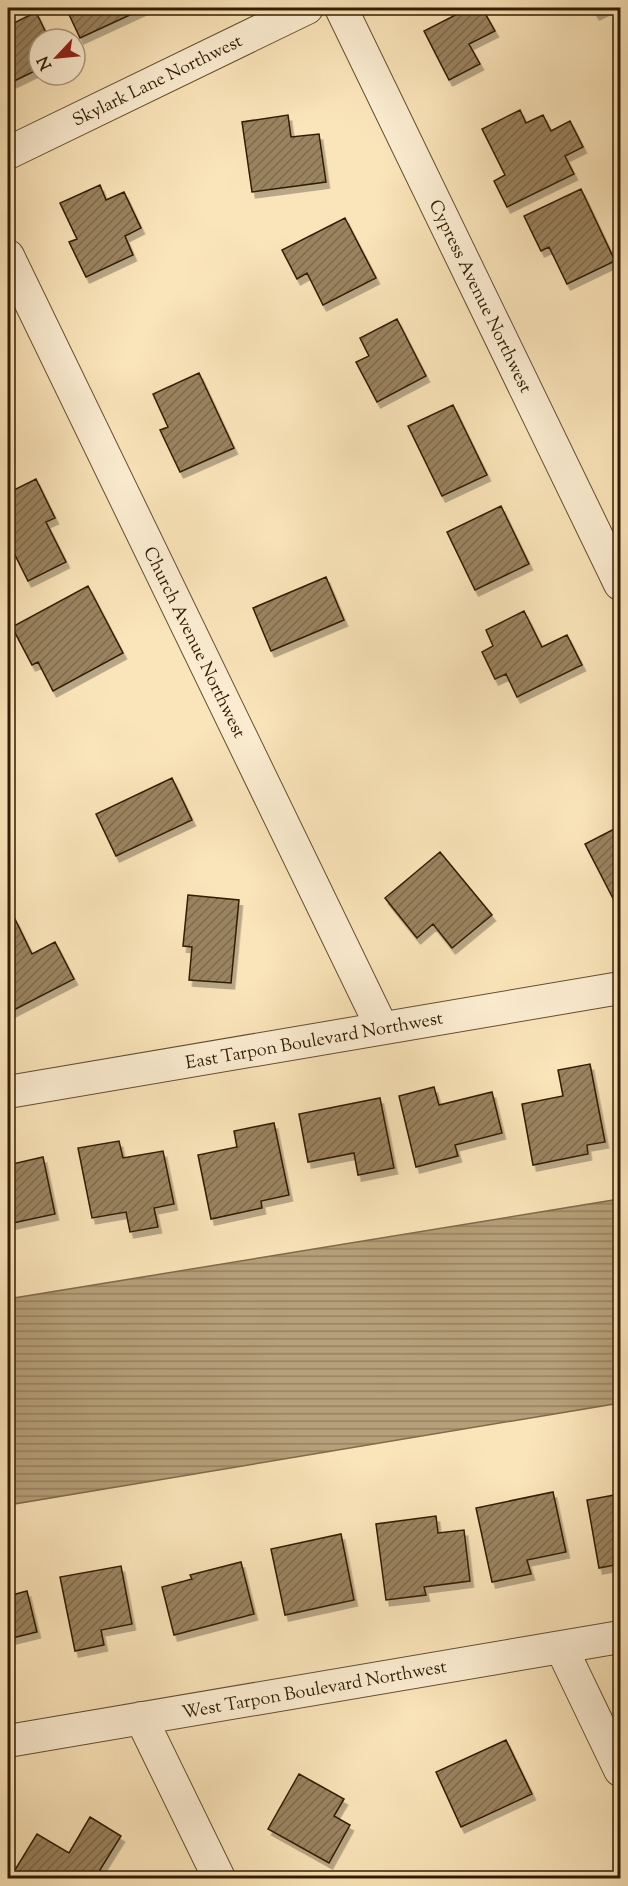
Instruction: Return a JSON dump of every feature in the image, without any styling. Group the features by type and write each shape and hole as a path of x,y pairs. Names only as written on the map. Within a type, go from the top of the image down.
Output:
{"street":[{"name":"Skylark Lane Northwest","path":"8,153 307,8"},
{"name":"Cypress Avenue Northwest","path":"341,8 621,584"},
{"name":"Church Avenue Northwest","path":"8,256 382,1028"},
{"name":"East Tarpon Boulevard Northwest","path":"8,1092 621,988"},
{"name":"West Tarpon Boulevard Northwest","path":"8,1741 621,1637"},
{"path":"561,1647 621,1770"},
{"path":"141,1718 219,1878"}],"shaded area":[{"path":"620,1199 620,1403 8,1505 8,1299"}],"building":[{"path":"66,8 145,8 87,35 87,27 75,27"},
{"path":"469,8 482,8 495,31 469,44 480,64 449,80 424,31"},
{"path":"592,8 608,8 596,14"},
{"path":"36,12 43,27 27,27 27,75 8,84 8,26"},
{"path":"520,110 526,123 543,115 551,131 570,121 583,147 565,156 574,174 507,207 494,181 505,175 482,129"},
{"path":"288,115 291,137 319,134 326,182 252,192 242,122"},
{"path":"100,185 106,200 124,192 141,228 125,236 133,255 86,277 69,242 77,239 60,203"},
{"path":"581,189 615,261 567,284 549,247 541,251 524,216"},
{"path":"345,218 376,278 323,305 307,273 297,279 282,250"},
{"path":"397,319 426,376 377,402 356,362 369,356 360,338"},
{"path":"199,373 234,448 180,472 160,430 168,427 153,394"},
{"path":"453,405 487,475 442,496 408,426"},
{"path":"36,479 55,518 46,522 66,562 28,581 8,541 8,493"},
{"path":"501,506 529,564 475,590 447,532"},
{"path":"326,577 344,620 271,651 253,608"},
{"path":"88,586 123,653 53,691 38,662 32,665 12,627"},
{"path":"524,611 542,647 567,635 582,665 517,697 506,674 495,679 482,652 493,646 486,630"},
{"path":"172,778 192,820 116,856 96,814"},
{"path":"620,826 620,912 585,844"},
{"path":"440,852 492,915 452,948 433,924 417,938 385,898"},
{"path":"188,895 239,900 231,983 189,980 192,947 183,946"},
{"path":"15,919 32,954 55,942 74,979 8,1013 8,922"},
{"path":"590,1064 605,1142 587,1145 588,1154 533,1165 522,1104 563,1096 558,1070"},
{"path":"434,1087 439,1105 492,1092 502,1133 455,1145 458,1156 416,1167 399,1096"},
{"path":"380,1098 394,1168 358,1175 354,1153 308,1162 299,1114"},
{"path":"274,1123 289,1195 261,1201 262,1208 211,1219 198,1155 237,1147 234,1131"},
{"path":"119,1141 123,1158 163,1151 174,1204 154,1208 158,1227 130,1232 126,1212 92,1218 78,1148"},
{"path":"43,1157 55,1214 8,1224 8,1165"},
{"path":"553,1492 566,1552 527,1560 531,1574 492,1582 476,1508"},
{"path":"620,1494 620,1564 599,1568 587,1500"},
{"path":"436,1516 438,1533 464,1530 470,1581 424,1587 426,1595 386,1600 376,1524"},
{"path":"341,1534 354,1600 285,1615 271,1549"},
{"path":"241,1562 254,1614 174,1635 162,1587 192,1579 190,1575"},
{"path":"121,1566 132,1624 101,1630 104,1645 75,1651 60,1577"},
{"path":"27,1591 37,1632 8,1639 8,1596"},
{"path":"506,1740 532,1794 461,1827 436,1772"},
{"path":"299,1774 344,1799 334,1816 350,1825 329,1863 268,1829"},
{"path":"90,1817 121,1836 95,1878 10,1878 37,1834 69,1853"}]}
